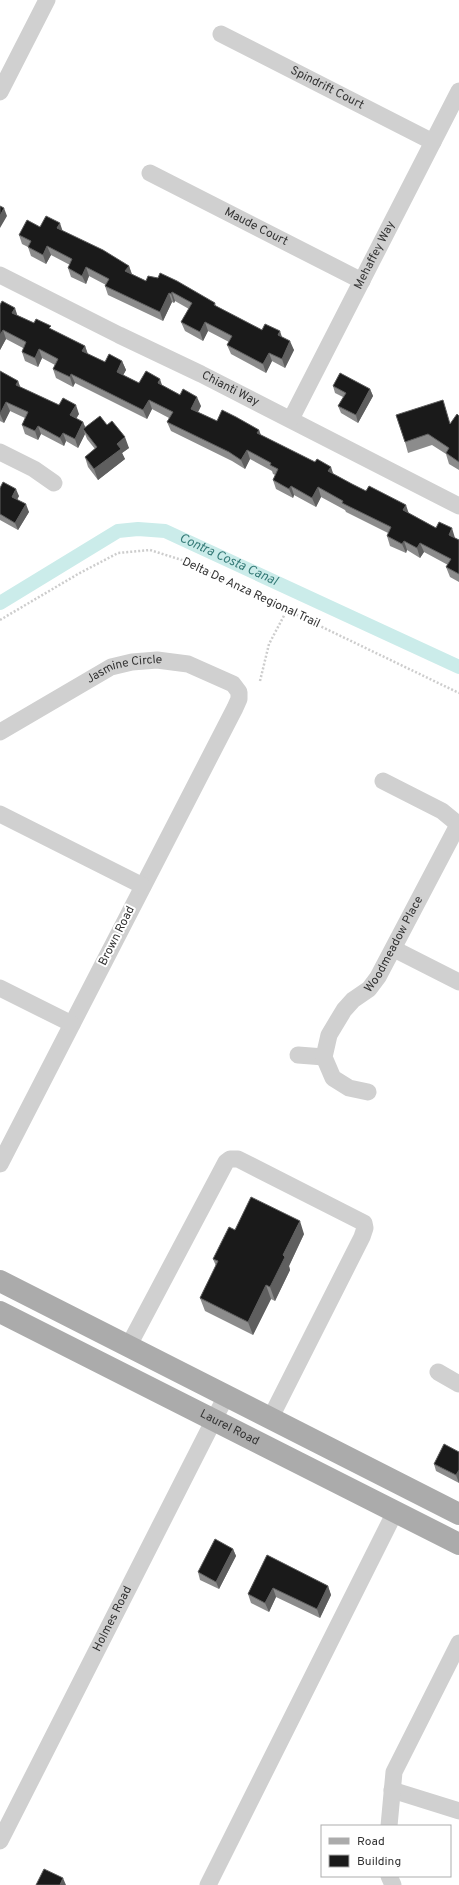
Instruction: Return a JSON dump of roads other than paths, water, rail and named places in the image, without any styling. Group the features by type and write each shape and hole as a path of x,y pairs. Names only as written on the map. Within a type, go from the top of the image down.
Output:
{"main road":[{"path":"0,1282 459,1514"},
{"name":"Laurel Road","path":"0,1312 459,1544"}],"street":[{"path":"0,92 47,0"},
{"name":"Spindrift Court","path":"221,34 433,142"},
{"name":"Mehaffey Way","path":"291,419 459,90"},
{"name":"Maude Court","path":"150,173 362,281"},
{"name":"Chianti Way","path":"0,275 291,419 459,506"},
{"path":"0,452 34,469 54,483"},
{"name":"Jasmine Circle","path":"0,732 111,667 132,662 157,660 188,664 221,678 233,684 240,692 235,708"},
{"name":"Brown Road","path":"0,1164 235,708"},
{"path":"383,781 442,811 459,825"},
{"path":"0,814 143,886"},
{"name":"Woodmeadow Place","path":"324,1057 330,1035 344,1010 354,1000 369,989 394,949 459,825"},
{"path":"394,949 459,982"},
{"path":"0,988 72,1024"},
{"path":"298,1055 324,1057 333,1078 349,1088 368,1092"},
{"path":"128,1347 226,1162 230,1159 238,1159 245,1162 364,1223 365,1228 362,1237 270,1418"},
{"path":"438,1372 459,1384"},
{"name":"Holmes Road","path":"0,1841 226,1396"},
{"path":"208,1885 396,1512"},
{"path":"389,1825 394,1772 459,1643"},
{"path":"392,1790 459,1811"}],"waterway":[{"name":"Contra Costa Canal","path":"0,603 118,531 138,529 165,531 459,667"}]}
